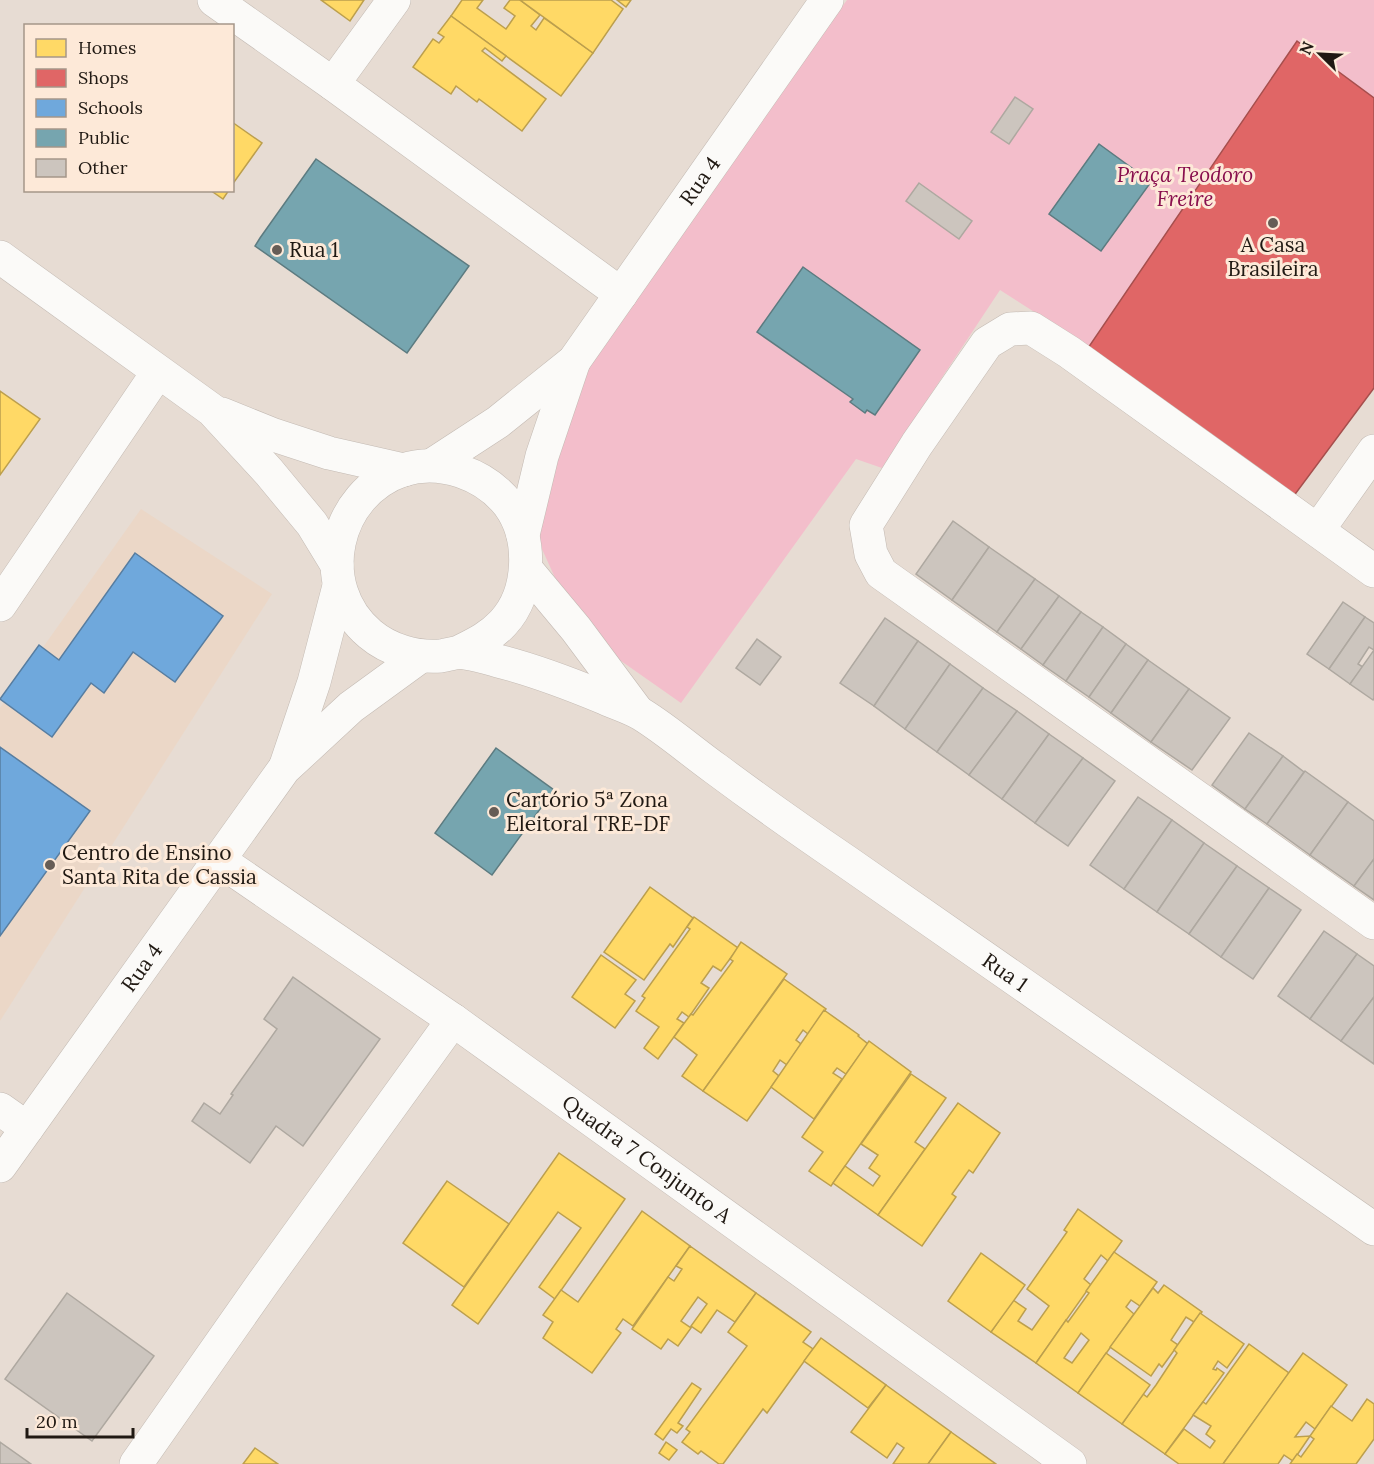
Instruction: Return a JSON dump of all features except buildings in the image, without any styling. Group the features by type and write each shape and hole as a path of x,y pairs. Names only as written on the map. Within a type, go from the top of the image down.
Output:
{"street":[{"path":"214,0 621,294"},
{"path":"333,84 394,0"},
{"name":"Rua 4","path":"574,361 827,0"},
{"path":"0,257 212,410 269,472 312,524 338,575 351,612 370,634 393,649 421,656 442,656 461,651 486,639 506,620 520,596 526,569 523,535 542,456 574,361"},
{"path":"1374,571 1069,352 1031,328 1010,328 987,343 917,444 866,525 871,554 881,573 1374,923"},
{"path":"284,769 314,681 338,575 340,534 354,506 376,484 418,468 498,422 574,361"},
{"path":"0,605 158,372"},
{"path":"212,410 274,435 329,453 418,468 462,471 489,485 510,507 523,535"},
{"path":"1318,530 1374,451"},
{"path":"526,569 576,629 639,713"},
{"path":"461,651 515,665 639,713"},
{"path":"284,769 351,707 421,656"},
{"name":"Rua 1","path":"639,713 780,816 1374,1229"},
{"name":"Rua 4","path":"0,1166 284,769"},
{"name":"Quadra 7 Conjunto A","path":"219,860 453,1020 1070,1464"},
{"path":"136,1464 453,1020"},
{"path":"0,1109 27,1128"}],"shaded area":[{"name":"Centro de Ensino Santa Rita de Cassia","path":"141,509 272,594 0,1021 0,708"}],"green space":[{"name":"Praça Teodoro Freire","path":"847,0 1374,0 1374,388 1293,497 1064,331 1000,290 882,468 856,459 681,703 604,649 571,613 537,538 571,378"}],"place":[{"name":"A Casa Brasileira","path":"1273,223"},
{"name":"Rua 1","path":"277,250"},
{"name":"Cartório 5ª Zona Eleitoral TRE-DF","path":"494,812"},
{"name":"Centro de Ensino Santa Rita de Cassia","path":"50,865"}]}
